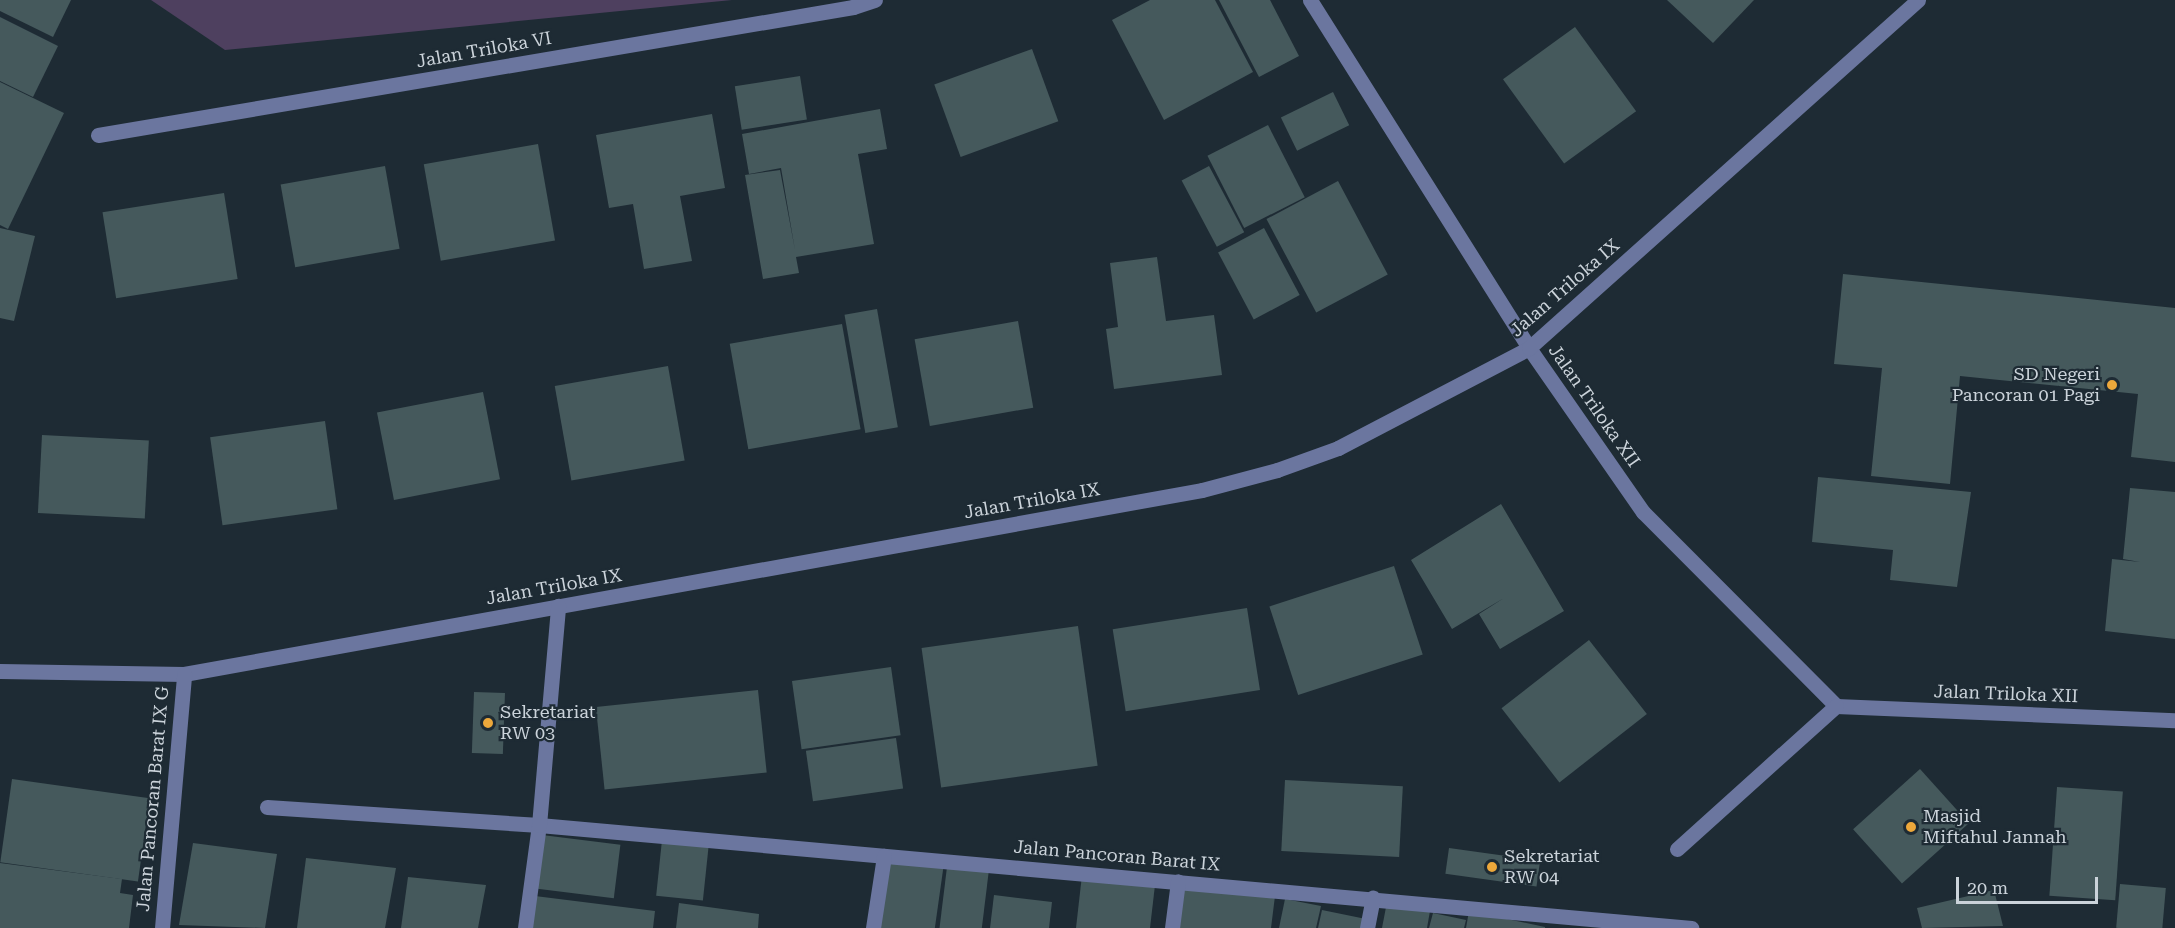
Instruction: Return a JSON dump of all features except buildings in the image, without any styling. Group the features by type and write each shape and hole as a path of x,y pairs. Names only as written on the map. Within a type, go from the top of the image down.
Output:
{"street":[{"name":"Jalan Triloka VI","path":"98,135 841,9 875,0"},
{"name":"Jalan Triloka XII","path":"1310,0 1529,348 1643,512 1836,706 2175,720"},
{"name":"Jalan Triloka IX","path":"0,671 184,674 1202,490 1338,448 1529,348 1918,0"},
{"path":"525,928 539,825 558,606"},
{"name":"Jalan Pancoran Barat IX G","path":"162,928 184,674"},
{"path":"1677,849 1836,706"},
{"name":"Jalan Pancoran Barat IX","path":"267,807 539,825 1373,898 1685,928"},
{"path":"873,928 884,856"},
{"path":"1172,928 1178,881"},
{"path":"1367,928 1373,898"}],"shaded area":[{"path":"151,0 732,0 225,50"}],"place":[{"name":"SD Negeri Pancoran 01 Pagi","path":"2112,385"},
{"name":"Sekretariat RW 03","path":"488,723"},
{"name":"Masjid Miftahul Jannah","path":"1911,827"},
{"name":"Sekretariat RW 04","path":"1492,867"}]}
